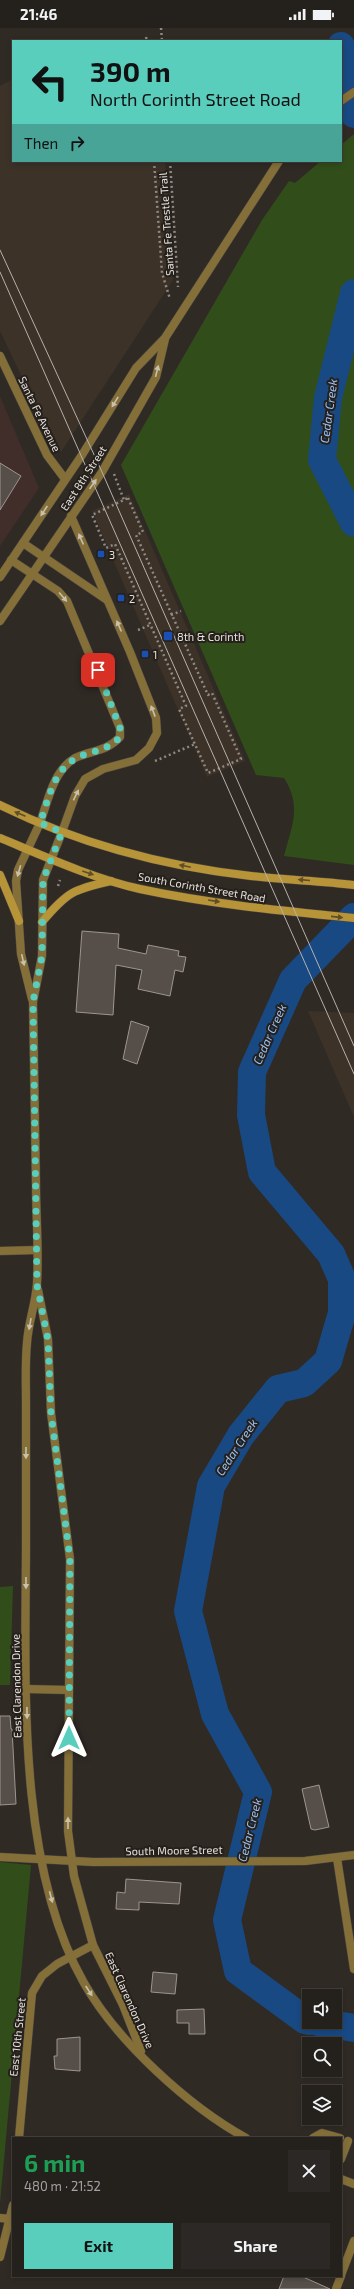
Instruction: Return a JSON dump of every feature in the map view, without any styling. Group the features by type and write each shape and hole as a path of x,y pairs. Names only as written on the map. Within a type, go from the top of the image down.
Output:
{"main road":[{"name":"South Corinth Street Road","path":"0,806 62,832 109,848 192,867 251,876 354,885"},
{"name":"South Corinth Street Road","path":"0,838 51,860 111,881 140,889 251,908 354,918"},
{"path":"0,875 19,921"},
{"path":"42,922 67,894 81,888 111,881"}],"street":[{"path":"342,100 354,92"},
{"name":"East 8th Street","path":"0,577 136,368 165,338 278,162"},
{"name":"East 8th Street","path":"0,621 102,472 156,377 165,338"},
{"name":"Santa Fe Avenue","path":"0,356 47,455 65,479"},
{"name":"East Clarendon Drive","path":"71,516 156,718 156,733 149,748 136,760 103,769 85,779 75,796 43,880 42,956 33,1002 37,1285 27,1342 27,1689 28,1744 33,1807 42,1859 57,1917 71,1957 84,1983 103,2012 144,2057 186,2097 221,2124 244,2137"},
{"path":"23,543 107,600"},
{"name":"East Clarendon Drive","path":"12,560 58,591 67,601 120,728 120,737 111,746 76,758 60,773 40,823 18,870 16,881 21,954 33,1002"},
{"path":"0,1251 37,1250"},
{"name":"East Clarendon Drive","path":"37,1285 48,1340 51,1413 70,1559 68,1831 71,1861 80,1903 93,1945 123,2006 144,2057"},
{"path":"27,1689 69,1690"},
{"name":"South Moore Street","path":"0,1857 71,1861 274,1861 337,1858 354,1855"},
{"path":"337,1858 354,1969"},
{"name":"East 10th Street","path":"19,2137 32,1993 42,1976 93,1945"},
{"path":"315,2137 322,2133 336,2137"},
{"path":"342,2154 346,2140"},
{"path":"342,2179 354,2184"},
{"path":"0,2257 12,2212"},
{"path":"0,2218 11,2219"},
{"path":"342,2273 354,2241"},
{"path":"336,2289 341,2277"}],"path":[{"path":"161,28 162,40"},
{"path":"146,36 147,40"},
{"path":"154,162 162,273 170,299"},
{"name":"Santa Fe Trestle Trail","path":"170,162 178,287"},
{"path":"113,470 124,500"},
{"path":"87,514 92,515 128,498 143,532 136,535 208,695 212,693 241,758 208,773 179,709 186,706 114,544 106,548 92,515"},
{"path":"172,615 181,611"},
{"path":"138,630 150,625"},
{"path":"155,761 195,744"},
{"path":"58,886 60,880"}],"shaded area":[{"path":"12,80 12,162 165,162 173,280 61,452 53,442 0,331 0,86"},
{"path":"0,396 39,488 0,546"},
{"name":"8th & Corinth","path":"129,494 245,761 207,777 92,511"},
{"path":"308,1011 354,1013 354,1117"}],"green space":[{"path":"354,134 354,865 284,856 294,816 293,798 289,788 284,778 256,775 121,465 262,220 289,181 295,183 320,162 342,162 342,144"},
{"path":"13,1586 10,1685 0,1685 0,1587"},
{"path":"0,1862 31,1865 0,2203"}],"building":[{"path":"0,463 21,476 0,510"},
{"path":"82,931 119,934 118,948 146,954 148,945 179,951 178,956 186,957 183,972 175,970 170,996 138,989 142,970 116,965 113,1015 76,1012"},
{"path":"131,1021 149,1027 137,1064 123,1059"},
{"path":"0,1716 10,1716 16,1804 0,1805"},
{"path":"319,1785 329,1827 315,1830 311,1829 302,1789"},
{"path":"126,1879 181,1883 179,1904 139,1902 139,1910 116,1909 117,1892 125,1893"},
{"path":"153,1972 177,1974 175,1994 151,1992"},
{"path":"204,2009 205,2034 189,2034 189,2023 177,2023 177,2010"},
{"path":"80,2037 80,2071 55,2069 54,2056 57,2056 57,2039"},
{"path":"284,2277 303,2277 330,2289 279,2289"}],"waterway":[{"name":"Cedar Creek","path":"342,51 354,114"},
{"name":"Cedar Creek","path":"354,293 328,398 322,460 354,523"},
{"path":"345,330 354,339"},
{"name":"Cedar Creek","path":"302,2018 238,1971 227,1920 258,1792 215,1714 188,1611 211,1486 241,1435 278,1389 304,1383 328,1361 342,1313 342,1279 331,1254 262,1172 251,1115 252,1072 293,980 354,917"},
{"name":"Cedar Creek","path":"342,2026 354,2028"}],"tram line":[{"path":"0,250 102,472 354,1046"},
{"path":"0,272 354,1074"}],"place":[{"name":"3","path":"101,554"},
{"name":"2","path":"121,598"},
{"name":"8th & Corinth","path":"168,636"},
{"name":"1","path":"145,654"}],"route":[{"path":"69,1738 70,1559 51,1413 48,1340 37,1285 33,1002 42,956 43,880 62,832 40,823 55,782 60,773 68,764 76,758 111,746 120,737 120,728 98,670"}]}
